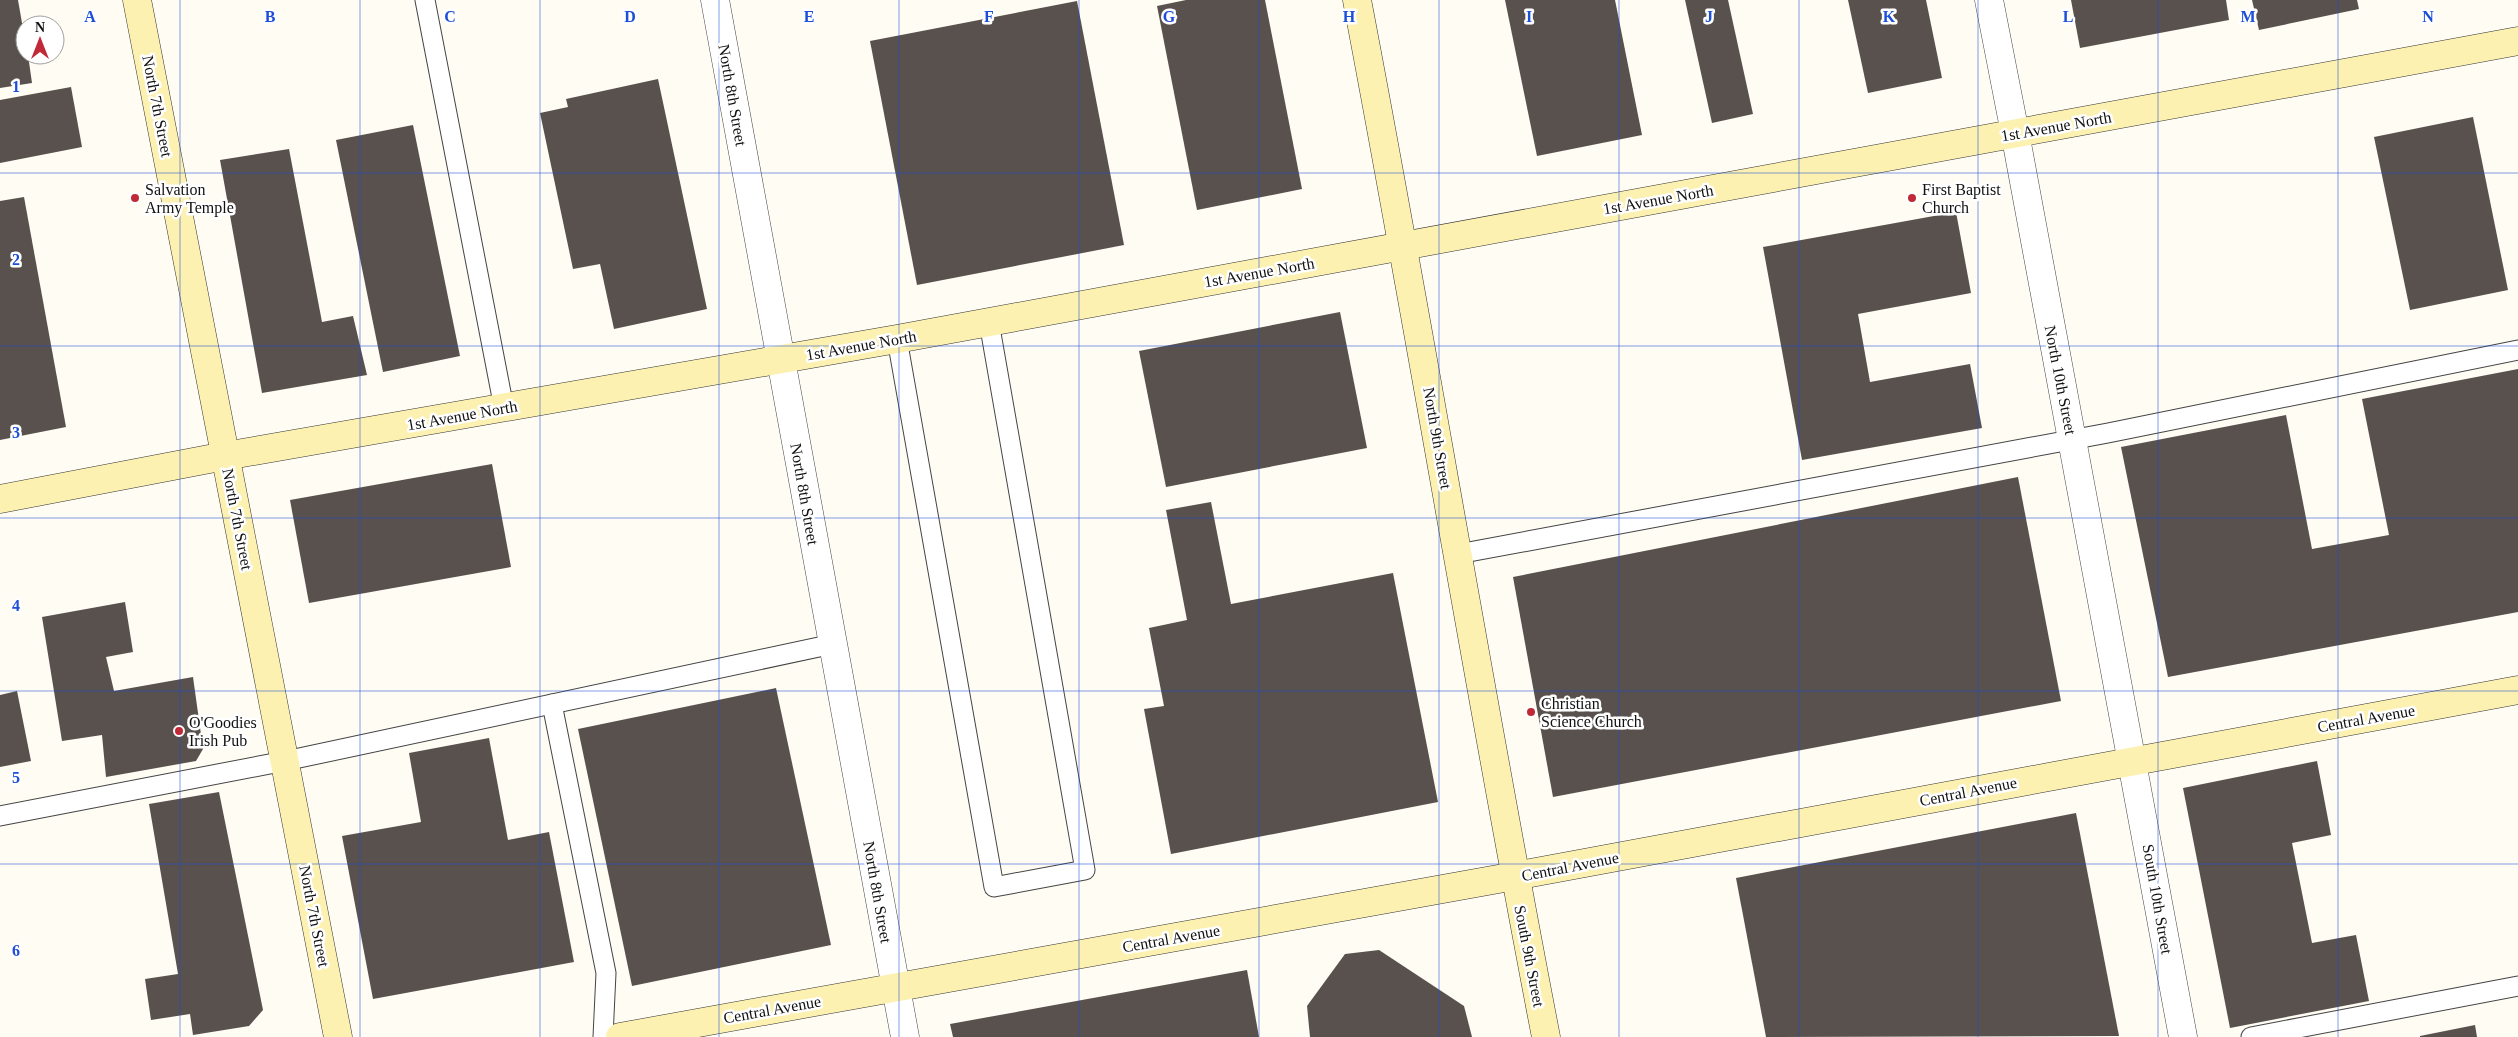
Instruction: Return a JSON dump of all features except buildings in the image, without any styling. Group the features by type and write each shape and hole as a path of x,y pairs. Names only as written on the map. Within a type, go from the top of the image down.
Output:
{"main road":[{"name":"North 7th Street","path":"137,0 338,1037"},
{"name":"North 9th Street","path":"1356,0 1404,246 1515,876"},
{"name":"1st Avenue North","path":"0,499 226,456 897,339 2518,40"},
{"name":"Central Avenue","path":"620,1037 1515,876 2518,690"},
{"name":"South 9th Street","path":"1515,876 1546,1037"}],"street":[{"name":"North 8th Street","path":"715,0 904,1037"},
{"name":"North 10th Street","path":"1989,0 2133,760"},
{"name":"South 10th Street","path":"2133,760 2183,1037"}],"lane":[{"path":"424,0 504,408"},
{"path":"897,339 994,887 1085,870 989,322"},
{"path":"1458,554 2072,440 2518,350"},
{"path":"0,816 285,761 832,644"},
{"path":"552,704 606,974 603,1037"},
{"path":"2251,1037 2518,986"}],"place":[{"name":"Salvation Army Temple","path":"135,198"},
{"name":"First Baptist Church","path":"1912,198"},
{"name":"Christian Science Church","path":"1531,712"},
{"name":"O'Goodies Irish Pub","path":"179,731"}]}
